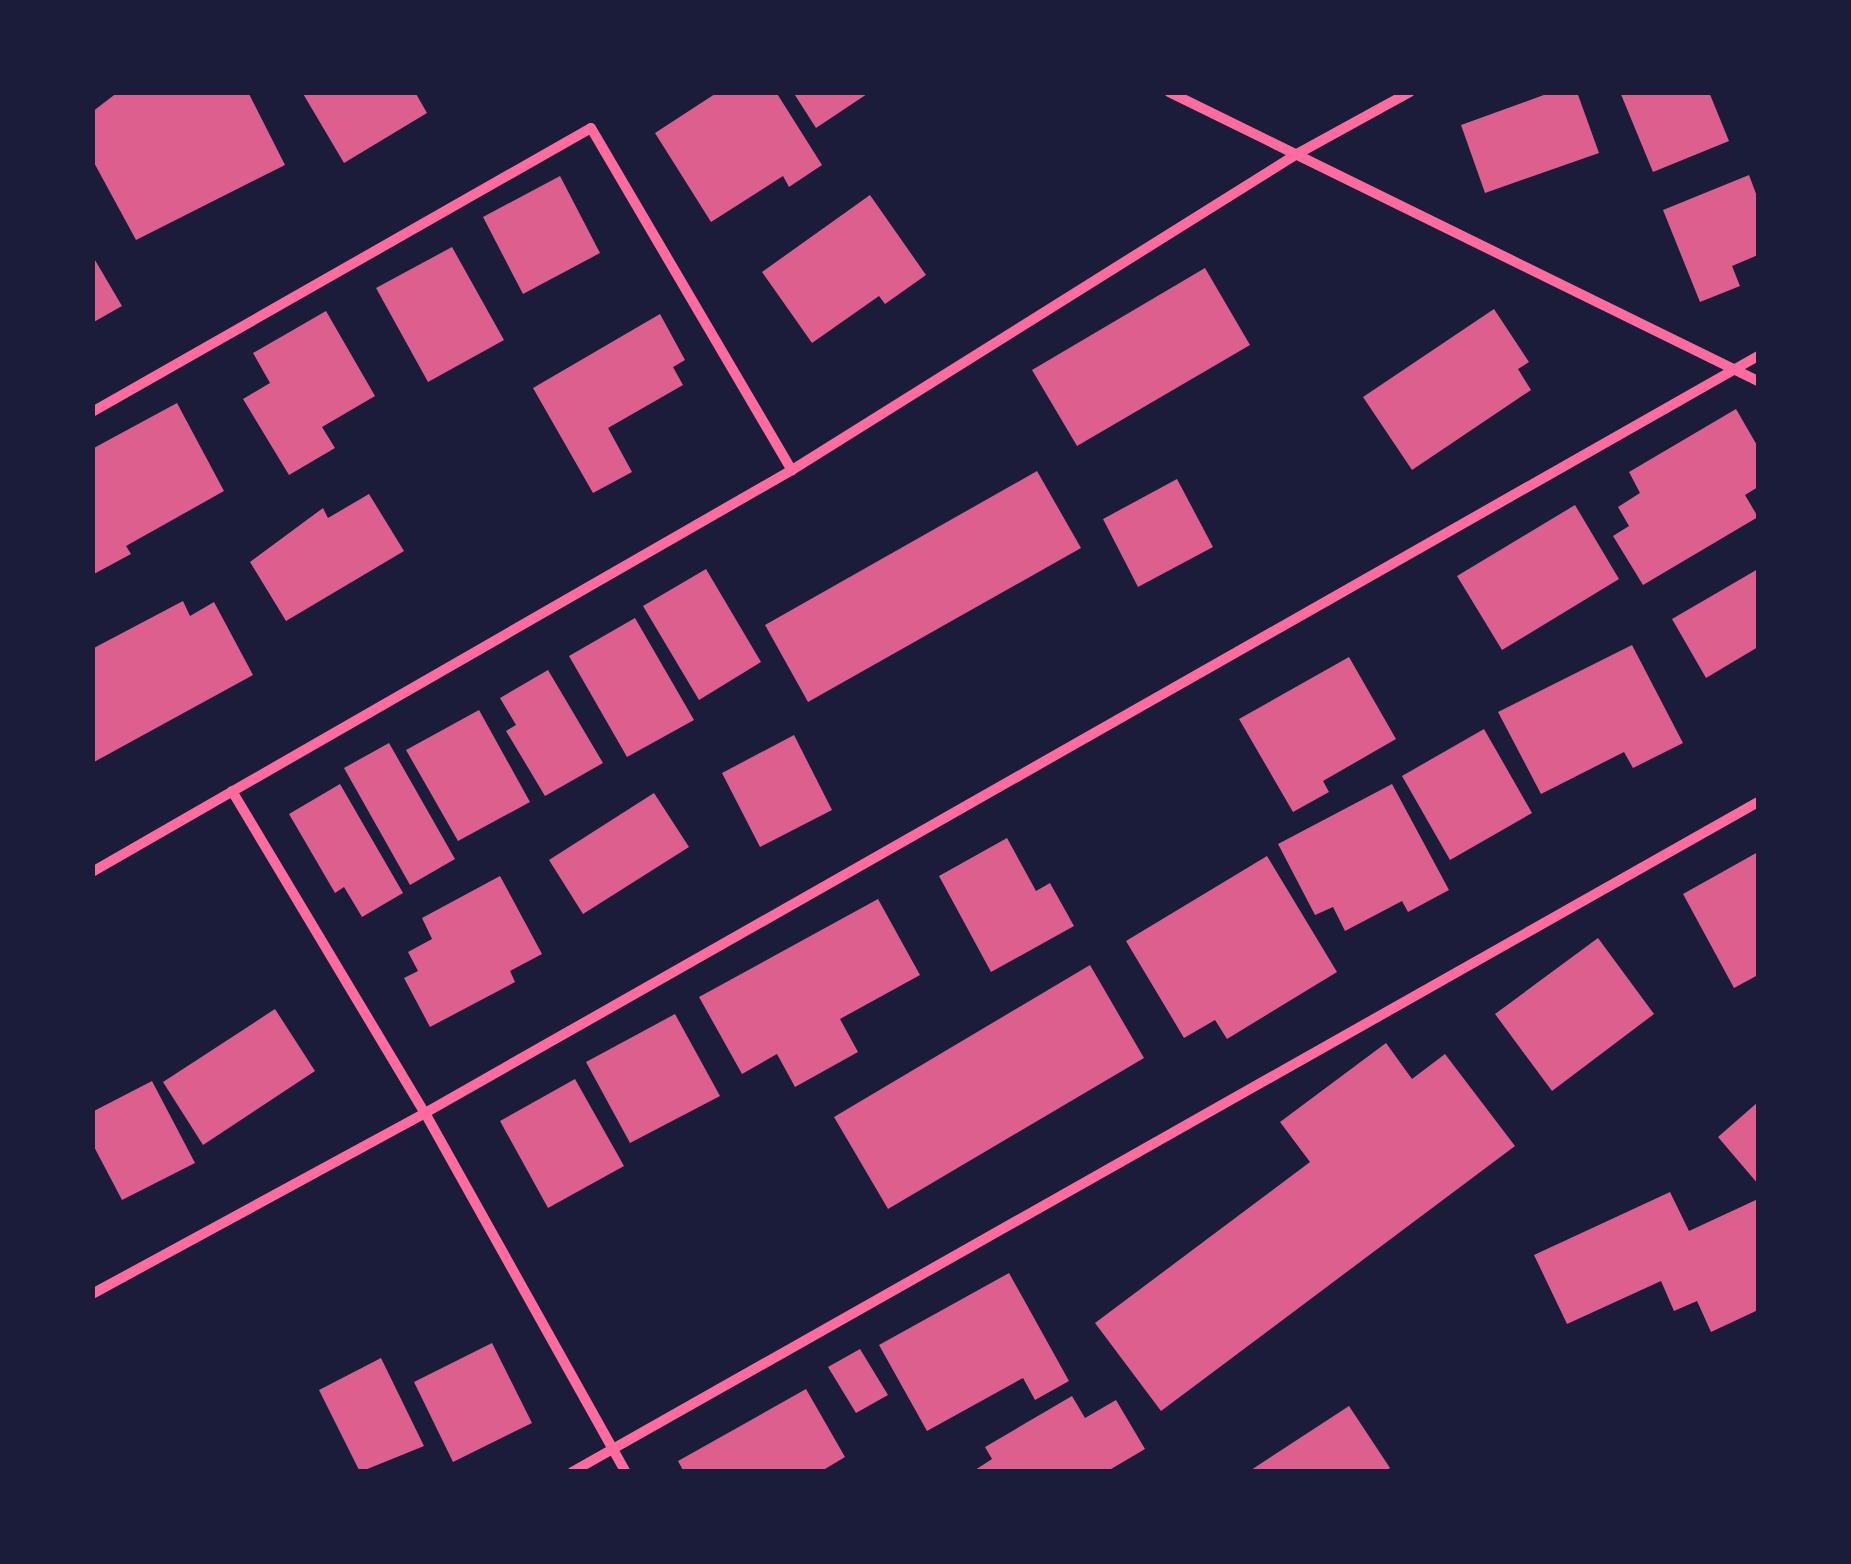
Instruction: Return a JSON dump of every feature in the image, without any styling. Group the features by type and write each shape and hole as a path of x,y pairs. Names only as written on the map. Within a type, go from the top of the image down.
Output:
{"street":[{"path":"1169,92 1758,381"},
{"path":"92,872 792,470 1297,154 1410,92"},
{"path":"92,412 591,128 792,470"},
{"path":"92,1294 424,1113 1758,356"},
{"path":"232,791 424,1113 626,1472"},
{"path":"572,1472 1758,802"}],"building":[{"path":"118,92 248,92 285,165 136,240 92,159 92,112"},
{"path":"302,92 415,92 427,113 344,163"},
{"path":"718,92 776,92 822,165 789,187 783,176 711,222 655,133"},
{"path":"793,92 870,92 816,128"},
{"path":"1552,92 1577,92 1599,153 1485,193 1461,125"},
{"path":"1620,92 1709,92 1729,141 1653,172"},
{"path":"1749,175 1758,199 1758,255 1732,266 1740,286 1700,302 1663,210"},
{"path":"560,176 600,253 523,294 483,217"},
{"path":"870,195 926,275 885,304 879,296 812,343 762,272"},
{"path":"452,247 504,340 428,382 376,288"},
{"path":"92,255 122,306 92,323"},
{"path":"1205,268 1250,345 1077,446 1032,370"},
{"path":"1494,309 1529,362 1518,369 1531,390 1412,470 1363,397"},
{"path":"326,311 375,396 322,427 335,448 289,475 243,399 270,383 253,353"},
{"path":"660,314 685,360 673,367 683,385 608,428 632,472 593,493 533,388"},
{"path":"177,403 224,491 126,546 131,554 92,575 92,449"},
{"path":"1736,409 1758,447 1758,487 1745,495 1758,517 1643,585 1613,536 1629,526 1618,507 1640,493 1629,472"},
{"path":"1037,471 1081,548 808,702 765,625"},
{"path":"1177,479 1213,547 1138,587 1103,519"},
{"path":"369,494 404,551 286,621 250,562 323,508 328,518"},
{"path":"1575,505 1619,579 1502,650 1457,576"},
{"path":"706,569 761,662 699,700 643,606"},
{"path":"1758,569 1758,647 1706,678 1672,619"},
{"path":"183,601 190,616 214,602 253,675 94,762 92,649"},
{"path":"635,618 694,720 627,757 569,656"},
{"path":"1632,645 1683,743 1633,768 1624,752 1541,794 1498,712"},
{"path":"1349,657 1396,739 1323,781 1329,792 1293,812 1239,719"},
{"path":"548,670 603,763 545,796 506,731 516,725 500,698"},
{"path":"479,710 530,802 458,841 406,750"},
{"path":"1484,729 1532,813 1450,860 1402,776"},
{"path":"794,735 832,810 760,847 722,773"},
{"path":"389,743 455,859 410,885 344,768"},
{"path":"340,784 403,893 362,917 344,887 335,893 289,814"},
{"path":"1392,784 1449,890 1408,912 1402,901 1345,931 1333,907 1315,915 1278,844"},
{"path":"654,793 689,847 583,914 549,860"},
{"path":"1007,838 1036,891 1050,883 1074,926 991,972 939,876"},
{"path":"1758,852 1758,975 1734,988 1683,894"},
{"path":"1267,856 1337,972 1227,1039 1215,1020 1184,1038 1126,941"},
{"path":"500,876 542,954 510,971 515,982 430,1027 404,978 418,971 408,952 432,939 422,918"},
{"path":"878,899 920,975 840,1019 858,1052 795,1087 777,1054 742,1074 699,997"},
{"path":"1598,938 1654,1014 1552,1091 1495,1014"},
{"path":"1090,965 1144,1058 888,1209 834,1117"},
{"path":"275,1009 315,1071 203,1145 163,1082"},
{"path":"675,1014 720,1096 630,1143 586,1062"},
{"path":"1386,1043 1412,1079 1445,1054 1515,1146 1161,1411 1095,1323 1310,1162 1280,1122"},
{"path":"575,1079 624,1166 548,1208 500,1121"},
{"path":"152,1081 195,1163 122,1200 92,1143 92,1112"},
{"path":"1758,1102 1758,1184 1718,1137"},
{"path":"1670,1192 1689,1231 1758,1199 1758,1310 1711,1332 1697,1301 1674,1311 1661,1281 1567,1324 1534,1255"},
{"path":"1009,1273 1069,1381 1035,1400 1023,1378 927,1431 879,1345"},
{"path":"492,1343 532,1423 453,1462 414,1382"},
{"path":"860,1349 888,1395 856,1413 828,1367"},
{"path":"381,1358 424,1446 360,1472 319,1390"},
{"path":"806,1389 845,1457 820,1472 684,1472 678,1461"},
{"path":"1072,1396 1085,1418 1116,1400 1145,1449 1106,1472 972,1472 992,1459 985,1447"},
{"path":"1349,1406 1390,1468 1384,1472 1248,1472"}]}
